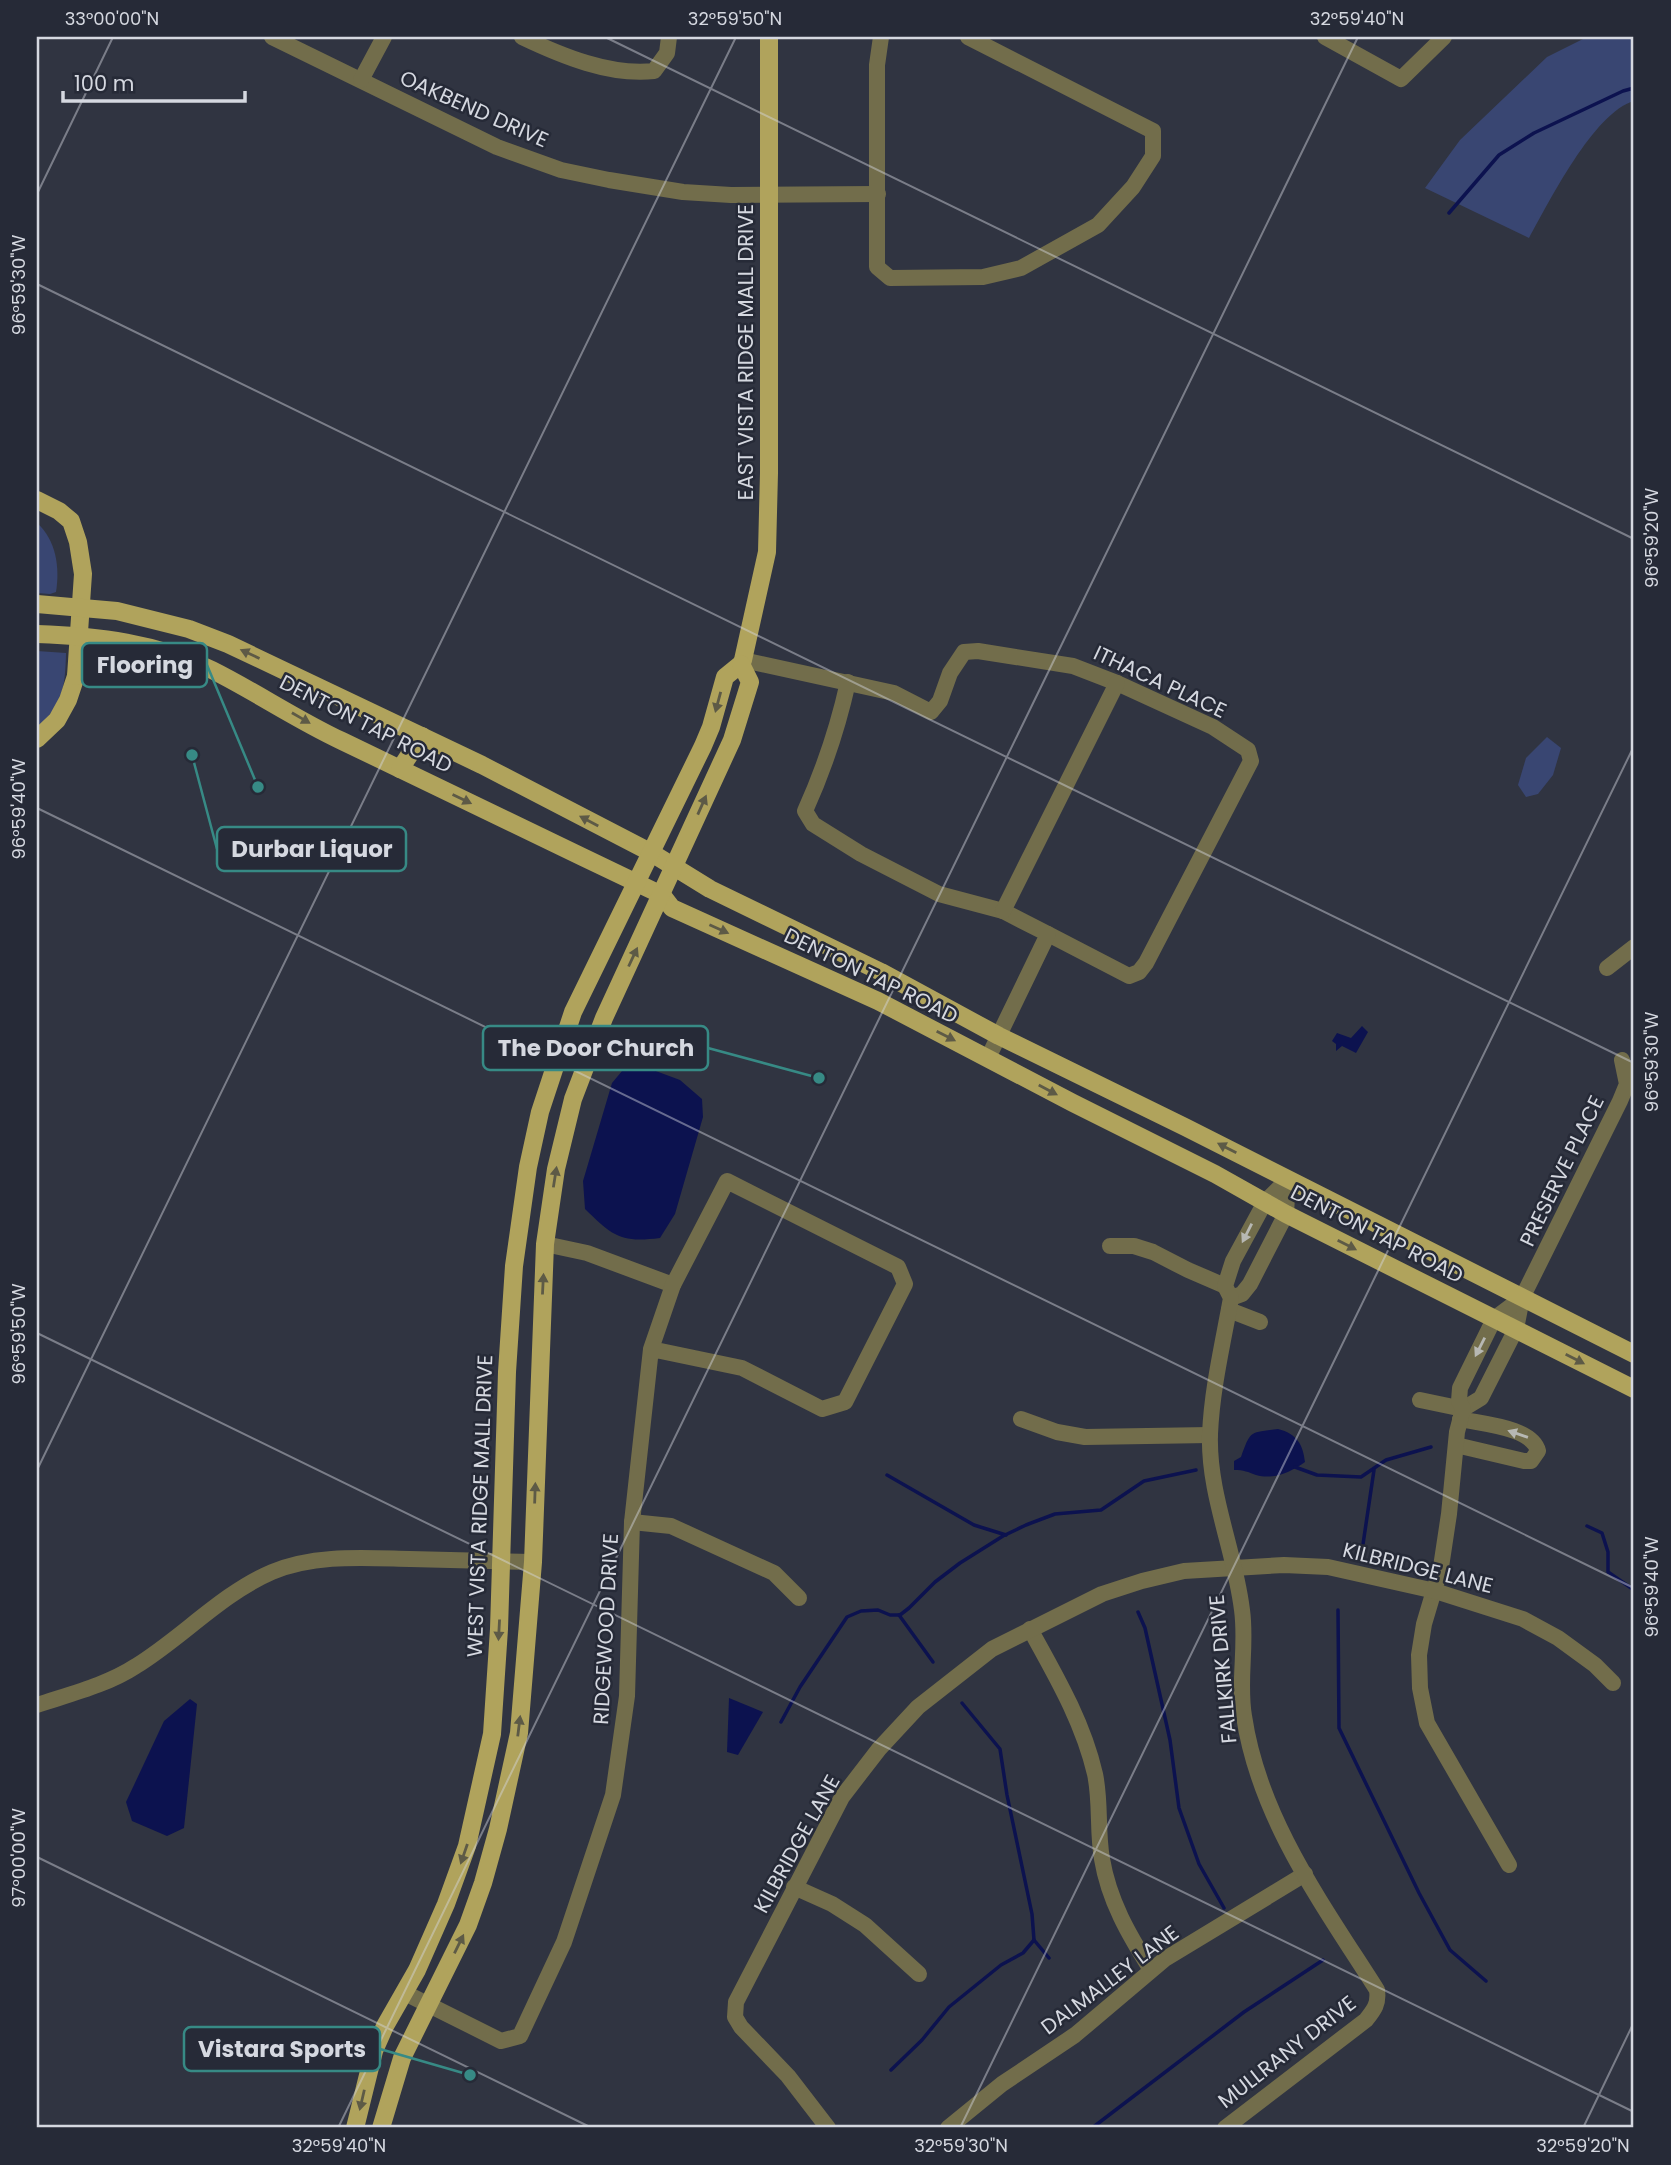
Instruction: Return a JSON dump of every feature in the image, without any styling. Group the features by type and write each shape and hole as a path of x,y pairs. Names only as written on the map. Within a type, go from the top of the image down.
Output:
{"main road":[{"name":"EAST VISTA RIDGE MALL DRIVE","path":"662,895 732,740 750,682 742,662 766,552 769,472 769,37"},
{"path":"37,500 59,511 71,521 78,542 83,574 76,676 68,700 57,720 37,739"},
{"path":"80,557 92,586 112,610"},
{"name":"DENTON TAP ROAD","path":"37,604 112,610 189,629 228,644 422,736 650,852 710,889 881,972 999,1036 1634,1354"},
{"name":"DENTON TAP ROAD","path":"37,634 79,635 127,643 176,655 209,669 267,698 334,737 662,895 672,908 878,1001 1215,1174 1286,1214 1634,1389"},
{"path":"76,676 92,657 127,643"},
{"name":"EAST VISTA RIDGE MALL DRIVE","path":"636,883 703,746 725,677 742,662"},
{"path":"400,769 422,736"},
{"name":"WEST VISTA RIDGE MALL DRIVE","path":"355,2128 373,2051 384,2026 405,1993 446,1904 467,1846 479,1793 492,1734 502,1562 508,1362 519,1227 540,1112 553,1069 573,1012 636,883"},
{"path":"381,2128 402,2058 468,1925 483,1883 501,1816 519,1733 533,1562 545,1244 556,1169 573,1099 604,1018 662,895"},
{"path":"519,1227 545,1244"}],"street":[{"name":"OAKBEND DRIVE","path":"272,37 497,147 561,170 683,192 731,195 878,194"},
{"path":"360,80 384,37"},
{"path":"522,37 569,57 635,73 654,71 667,53 669,37"},
{"path":"881,37 877,65 877,267 890,278 983,278 1021,268 1098,225 1133,187 1153,156 1153,131 968,37"},
{"path":"1325,37 1401,79 1444,37"},
{"name":"ITHACA PLACE","path":"742,662 848,682 894,693 931,712 940,701 950,673 964,652 978,651 1073,666 1117,682 1213,727 1248,750 1251,761 1139,972 1129,976 1003,911 939,894 861,854 813,824 805,811 822,772 848,682"},
{"path":"1003,911 1117,682"},
{"path":"988,1058 1048,934"},
{"path":"1607,968 1634,947"},
{"name":"PRESERVE PLACE","path":"1522,1298 1620,1101 1627,1084 1622,1060"},
{"path":"1229,1298 1242,1294 1250,1283 1286,1214 1288,1179"},
{"name":"FALLKIRK DRIVE","path":"1288,1179 1265,1202 1233,1261 1210,1435 1222,1521 1242,1612 1241,1681 1252,1754 1266,1798 1305,1874 1377,1990 1376,2008"},
{"name":"RIDGEWOOD DRIVE","path":"405,1993 501,2041 520,2036 564,1942 612,1795 627,1696 632,1522 651,1349 673,1285 727,1181 898,1267 905,1284 845,1402 822,1409 742,1368 651,1349"},
{"path":"545,1244 587,1253 673,1285"},
{"path":"1110,1246 1134,1246 1153,1252 1229,1298 1260,1322"},
{"path":"1509,1864 1427,1723 1420,1688 1419,1655 1424,1624 1441,1567 1450,1514 1461,1414 1460,1388 1494,1319 1522,1298"},
{"path":"1461,1414 1481,1398 1516,1329 1522,1298"},
{"path":"1420,1400 1523,1434 1531,1438 1538,1451 1531,1461 1524,1461 1456,1445"},
{"path":"1021,1419 1057,1432 1085,1437 1210,1435"},
{"path":"632,1522 671,1526 774,1573 799,1598"},
{"path":"37,1705 90,1688 134,1668 167,1646 242,1587 275,1571 311,1562 349,1558 533,1562"},
{"name":"KILBRIDGE LANE","path":"828,2128 788,2076 741,2028 735,2017 736,2003 842,1797 879,1749 918,1707 992,1649 1102,1594 1142,1581 1185,1571 1284,1565 1328,1567 1434,1591 1512,1615 1558,1638 1595,1665 1613,1683"},
{"path":"1030,1629 1059,1681 1085,1738 1095,1776 1101,1858 1111,1899 1126,1931 1151,1970"},
{"name":"DALMALLEY LANE","path":"948,2128 1002,2084 1075,2035 1165,1959 1305,1874"},
{"path":"794,1887 832,1904 865,1926 919,1974"},
{"name":"MULLRANY DRIVE","path":"1225,2128 1366,2020 1376,2008"}],"shaded area":[{"path":"1587,37 1634,37 1634,101 1619,109 1588,140 1560,182 1529,238 1425,188 1460,140 1547,57"},
{"path":"37,523 49,537 55,554 56,592 50,594 37,593"},
{"path":"37,651 66,653 61,695 37,731"},
{"path":"1547,737 1561,748 1553,775 1538,794 1526,797 1518,785 1526,758"},
{"path":"1362,1026 1368,1032 1356,1053 1342,1046 1336,1051 1336,1044 1332,1041 1337,1033 1351,1038"},
{"path":"637,1064 680,1080 702,1099 703,1117 675,1214 660,1238 635,1239 618,1236 585,1209 583,1181 612,1083 622,1071"},
{"path":"1278,1429 1298,1441 1305,1462 1276,1476 1234,1470 1234,1461 1241,1457 1252,1434"},
{"path":"729,1698 763,1712 738,1755 727,1752"},
{"path":"190,1699 197,1704 184,1828 167,1836 132,1821 126,1802 164,1721"}],"waterway":[{"path":"1449,213 1499,155 1534,133 1634,88"},
{"path":"1295,1467 1317,1475 1361,1477 1386,1460 1431,1447"},
{"path":"781,1722 800,1687 847,1617 861,1611 878,1610 890,1615 900,1615 935,1582 1003,1536 1055,1514 1101,1510 1144,1481 1196,1470"},
{"path":"1362,1551 1374,1470"},
{"path":"887,1475 974,1525 1006,1535"},
{"path":"1587,1526 1602,1533 1608,1552 1608,1572 1634,1590"},
{"path":"1338,1610 1339,1728 1419,1893 1450,1950 1486,1981"},
{"path":"1138,1612 1145,1628 1170,1740 1179,1808 1199,1864 1224,1908"},
{"path":"899,1615 933,1662"},
{"path":"962,1703 1000,1749 1032,1914 1034,1940 1049,1958"},
{"path":"891,2070 922,2040 949,2007 1001,1965 1023,1953 1034,1940"},
{"path":"1092,2128 1244,2012 1323,1960"}],"place":[{"name":"Durbar Liquor","path":"192,755"},
{"name":"Flooring","path":"258,787"},
{"name":"The Door Church","path":"819,1078"},
{"name":"Vistara Sports","path":"470,2075"}]}
